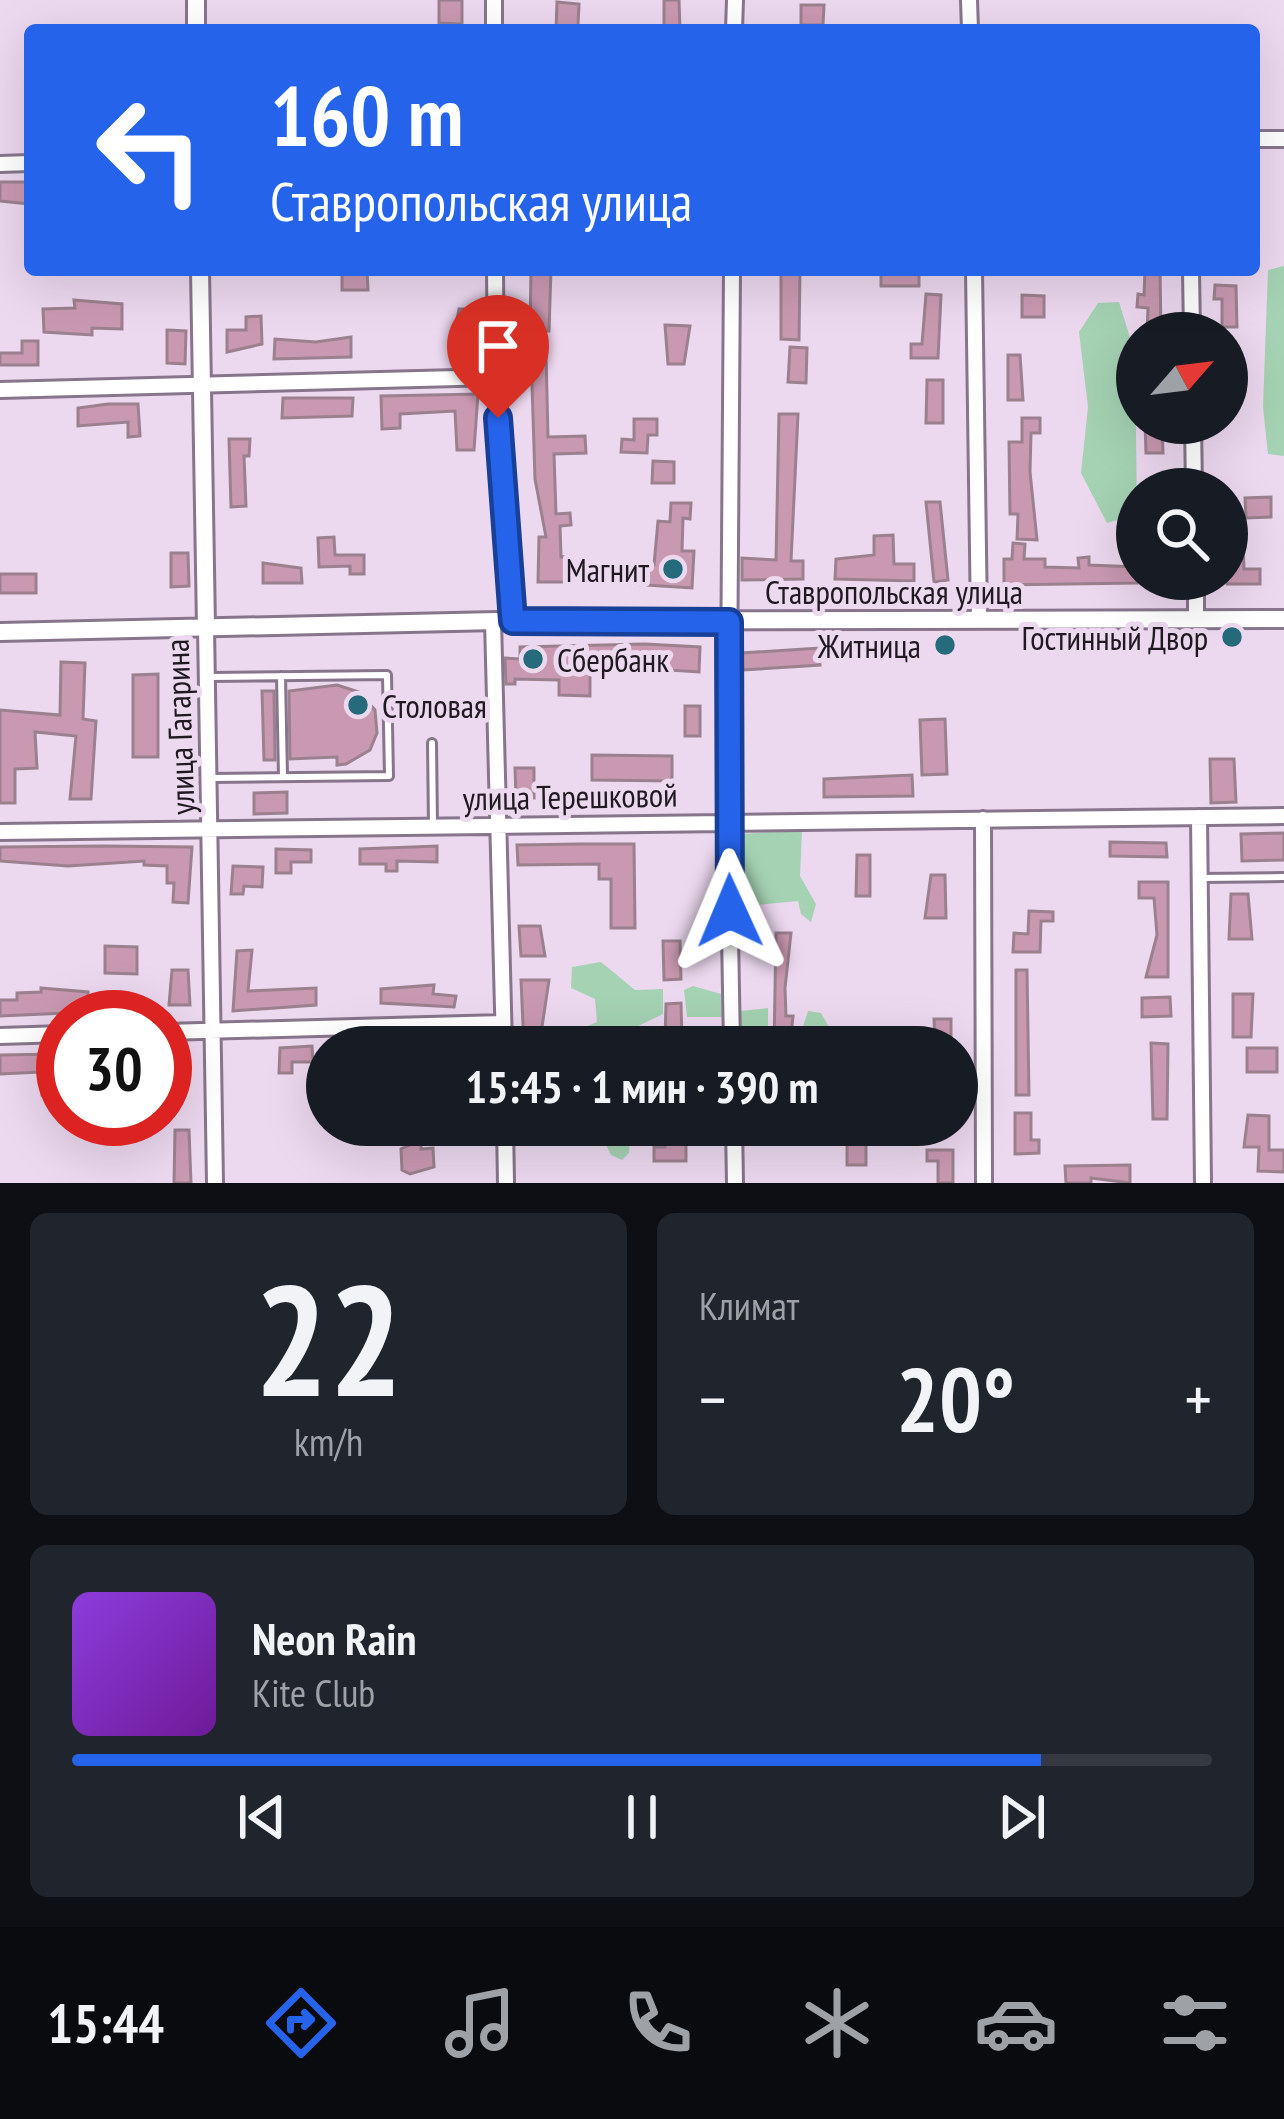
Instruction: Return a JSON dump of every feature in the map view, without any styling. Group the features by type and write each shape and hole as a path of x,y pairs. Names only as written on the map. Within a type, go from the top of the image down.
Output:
{"street":[{"name":"улица Гагарина","path":"200,276 215,1183"},
{"path":"495,276 496,377 513,621"},
{"path":"732,1026 728,821 733,276"},
{"path":"974,276 979,620"},
{"path":"1190,276 1191,312"},
{"path":"0,390 496,377"},
{"path":"1196,600 1196,618"},
{"name":"Ставропольская улица","path":"0,632 493,621 1284,620"},
{"path":"493,621 503,1026"},
{"name":"улица Терешковой","path":"0,832 1284,816"},
{"path":"1198,817 1203,1183"},
{"path":"983,819 984,1183"},
{"path":"192,1031 503,1023"},
{"path":"0,1036 36,1035"},
{"path":"505,1146 506,1183"},
{"path":"734,1146 735,1183"}],"lane":[{"path":"207,677 387,675 389,776 211,778"},
{"path":"281,676 284,777"},
{"path":"432,742 433,826"},
{"path":"1199,878 1284,877"}],"green space":[{"path":"1284,266 1284,456 1268,454 1263,407 1268,270"},
{"path":"1119,302 1122,312 1116,312 1116,444 1136,444 1136,468 1116,468 1116,520 1107,523 1081,473 1088,407 1079,332 1098,303"},
{"path":"802,830 800,876 816,904 811,922 801,914 798,901 757,905 739,893 740,834"},
{"path":"601,962 635,990 663,989 663,1014 638,1026 588,1026 597,1022 595,999 571,988 572,967"},
{"path":"693,986 721,994 722,1017 687,1017 684,990"},
{"path":"768,1008 768,1026 740,1026 740,1011"},
{"path":"808,1011 821,1013 828,1026 803,1026"},
{"path":"607,1146 630,1146 622,1160 611,1155"}],"building":[{"path":"439,0 462,0 462,24 439,23"},
{"path":"664,0 679,0 680,24 664,24"},
{"path":"557,2 579,4 578,24 556,24"},
{"path":"801,5 824,5 823,24 801,24"},
{"path":"0,182 24,182 24,203 0,201"},
{"path":"342,276 367,276 368,290 342,290"},
{"path":"531,276 551,276 549,331 530,331"},
{"path":"781,276 800,276 799,340 781,339"},
{"path":"881,276 919,276 919,286 881,286"},
{"path":"1145,276 1160,276 1161,312 1137,307 1138,294 1144,295"},
{"path":"1215,285 1236,286 1237,312 1222,312 1222,299 1214,299"},
{"path":"926,294 941,295 938,358 911,358 911,344 922,344"},
{"path":"1022,295 1044,296 1044,317 1022,317"},
{"path":"74,300 122,304 122,329 92,328 92,335 44,332 43,309 75,308"},
{"path":"459,309 475,309 475,350 451,350"},
{"path":"261,316 262,344 227,352 227,330 246,330 246,317"},
{"path":"665,325 690,326 684,364 668,364"},
{"path":"167,330 186,331 185,364 167,363"},
{"path":"351,337 351,357 274,359 275,339 316,342"},
{"path":"22,341 38,341 38,365 0,365 0,353 22,353"},
{"path":"790,347 807,348 806,383 788,382"},
{"path":"531,353 546,353 548,437 585,436 586,453 554,454 556,514 570,513 571,525 560,526 561,557 570,556 571,582 538,582 539,537 546,537 535,479"},
{"path":"1008,355 1020,355 1023,400 1008,400"},
{"path":"927,380 943,380 943,423 926,423"},
{"path":"478,394 474,450 457,450 455,411 400,414 400,428 382,429 381,396"},
{"path":"283,398 353,398 352,416 282,418"},
{"path":"138,404 140,436 128,437 128,422 78,426 78,408"},
{"path":"779,414 798,414 791,561 803,561 803,579 742,580 742,558 776,560"},
{"path":"1022,418 1040,418 1040,433 1031,433 1030,472 1037,540 1017,539 1018,514 1010,514 1009,442 1022,442"},
{"path":"634,419 657,419 657,435 648,435 647,453 621,452 622,439 634,440"},
{"path":"229,439 250,439 249,456 244,456 246,506 231,507"},
{"path":"1146,444 1163,444 1163,453 1146,453"},
{"path":"653,461 674,462 674,483 652,483"},
{"path":"1271,497 1271,517 1248,518 1248,498"},
{"path":"926,502 940,502 948,580 934,582"},
{"path":"671,503 691,503 690,519 683,518 682,551 694,551 692,588 599,582 599,567 654,565 658,521 670,522"},
{"path":"893,535 894,564 914,564 914,581 835,579 836,559 874,555 874,536"},
{"path":"334,537 335,555 364,555 364,574 350,574 350,566 319,567 318,538"},
{"path":"1013,543 1025,544 1024,559 1045,559 1045,567 1079,568 1078,558 1089,557 1089,565 1116,566 1116,583 1004,585 1004,559 1012,559"},
{"path":"171,553 188,553 189,586 171,587"},
{"path":"263,563 301,568 302,583 263,583"},
{"path":"1248,569 1260,569 1260,584 1248,584"},
{"path":"0,574 36,574 36,593 0,593"},
{"path":"520,647 700,647 699,672 590,665 590,696 559,695 559,680 515,679 515,684 506,684 505,658 520,659"},
{"path":"819,648 820,665 743,670 742,653"},
{"path":"61,662 85,663 83,719 96,721 91,799 70,799 76,736 35,732 37,768 15,769 15,803 0,803 0,710 60,715"},
{"path":"158,674 158,757 133,757 133,675"},
{"path":"337,685 359,692 375,710 377,733 370,750 346,764 337,765 337,757 290,759 289,691"},
{"path":"262,691 274,691 275,760 264,760"},
{"path":"685,706 700,706 700,736 685,736"},
{"path":"945,719 947,774 922,775 920,720"},
{"path":"592,755 672,756 672,781 592,780"},
{"path":"1210,759 1234,759 1236,802 1211,803"},
{"path":"515,768 534,768 534,798 516,798"},
{"path":"912,775 913,796 824,797 824,779"},
{"path":"287,792 287,813 254,814 254,793"},
{"path":"1284,833 1284,860 1242,861 1241,834"},
{"path":"1110,842 1166,843 1167,857 1110,856"},
{"path":"634,844 635,928 611,928 611,879 599,879 599,864 518,865 517,845"},
{"path":"437,846 437,862 397,861 397,871 386,871 386,864 360,864 360,849"},
{"path":"0,847 192,847 188,903 173,902 174,883 167,883 167,866 144,865 144,861 68,866 0,861"},
{"path":"276,849 311,850 311,862 291,862 291,873 276,873"},
{"path":"857,855 870,855 870,896 856,896"},
{"path":"233,866 263,867 262,887 244,886 243,894 231,894"},
{"path":"931,875 945,875 946,918 925,918"},
{"path":"1139,882 1168,882 1168,977 1146,977 1157,935 1154,898 1139,898"},
{"path":"1231,894 1248,894 1252,939 1229,939"},
{"path":"1029,911 1053,912 1053,921 1041,921 1040,952 1013,952 1014,933 1028,934"},
{"path":"519,926 540,926 545,956 521,956"},
{"path":"776,933 791,933 785,988 786,1016 793,1016 792,1026 774,1026"},
{"path":"663,941 680,941 681,979 664,980"},
{"path":"105,946 137,947 137,974 105,973"},
{"path":"252,950 248,991 316,988 316,1005 233,1011 237,951"},
{"path":"172,970 188,970 189,990 170,990"},
{"path":"1016,970 1027,970 1029,1095 1016,1095"},
{"path":"521,980 549,980 542,1026 523,1026"},
{"path":"434,985 433,994 456,996 454,1007 381,1003 381,989"},
{"path":"36,992 36,1014 0,1016 0,1000 17,1000 17,993"},
{"path":"1233,994 1253,994 1251,1037 1233,1037"},
{"path":"1170,997 1171,1016 1142,1017 1142,998"},
{"path":"681,1003 682,1026 665,1026 666,1004"},
{"path":"934,1019 951,1019 951,1026 934,1026"},
{"path":"1151,1043 1168,1044 1167,1119 1153,1119"},
{"path":"306,1046 306,1062 292,1062 292,1073 279,1073 280,1048"},
{"path":"1247,1048 1277,1048 1277,1072 1247,1072"},
{"path":"36,1054 36,1072 0,1074 0,1055"},
{"path":"1015,1113 1031,1113 1031,1140 1039,1140 1039,1153 1015,1154"},
{"path":"1248,1115 1269,1116 1269,1150 1284,1150 1284,1172 1258,1171 1259,1147 1244,1147"},
{"path":"175,1146 190,1146 191,1183 174,1183"},
{"path":"686,1146 686,1161 654,1161 654,1147"},
{"path":"847,1146 866,1146 866,1165 847,1165"},
{"path":"433,1148 434,1167 410,1174 402,1170 401,1149"},
{"path":"927,1150 953,1150 953,1183 938,1183 938,1161 927,1161"},
{"path":"1130,1165 1130,1183 1091,1178 1091,1183 1066,1183 1065,1166"}],"place":[{"name":"Магнит","path":"673,569"},
{"name":"Гостинный Двор","path":"1232,637"},
{"name":"Житница","path":"945,645"},
{"name":"Сбербанк","path":"533,659"},
{"name":"Столовая","path":"358,705"}],"route":[{"path":"498,418 513,621 729,622 730,911"}]}
